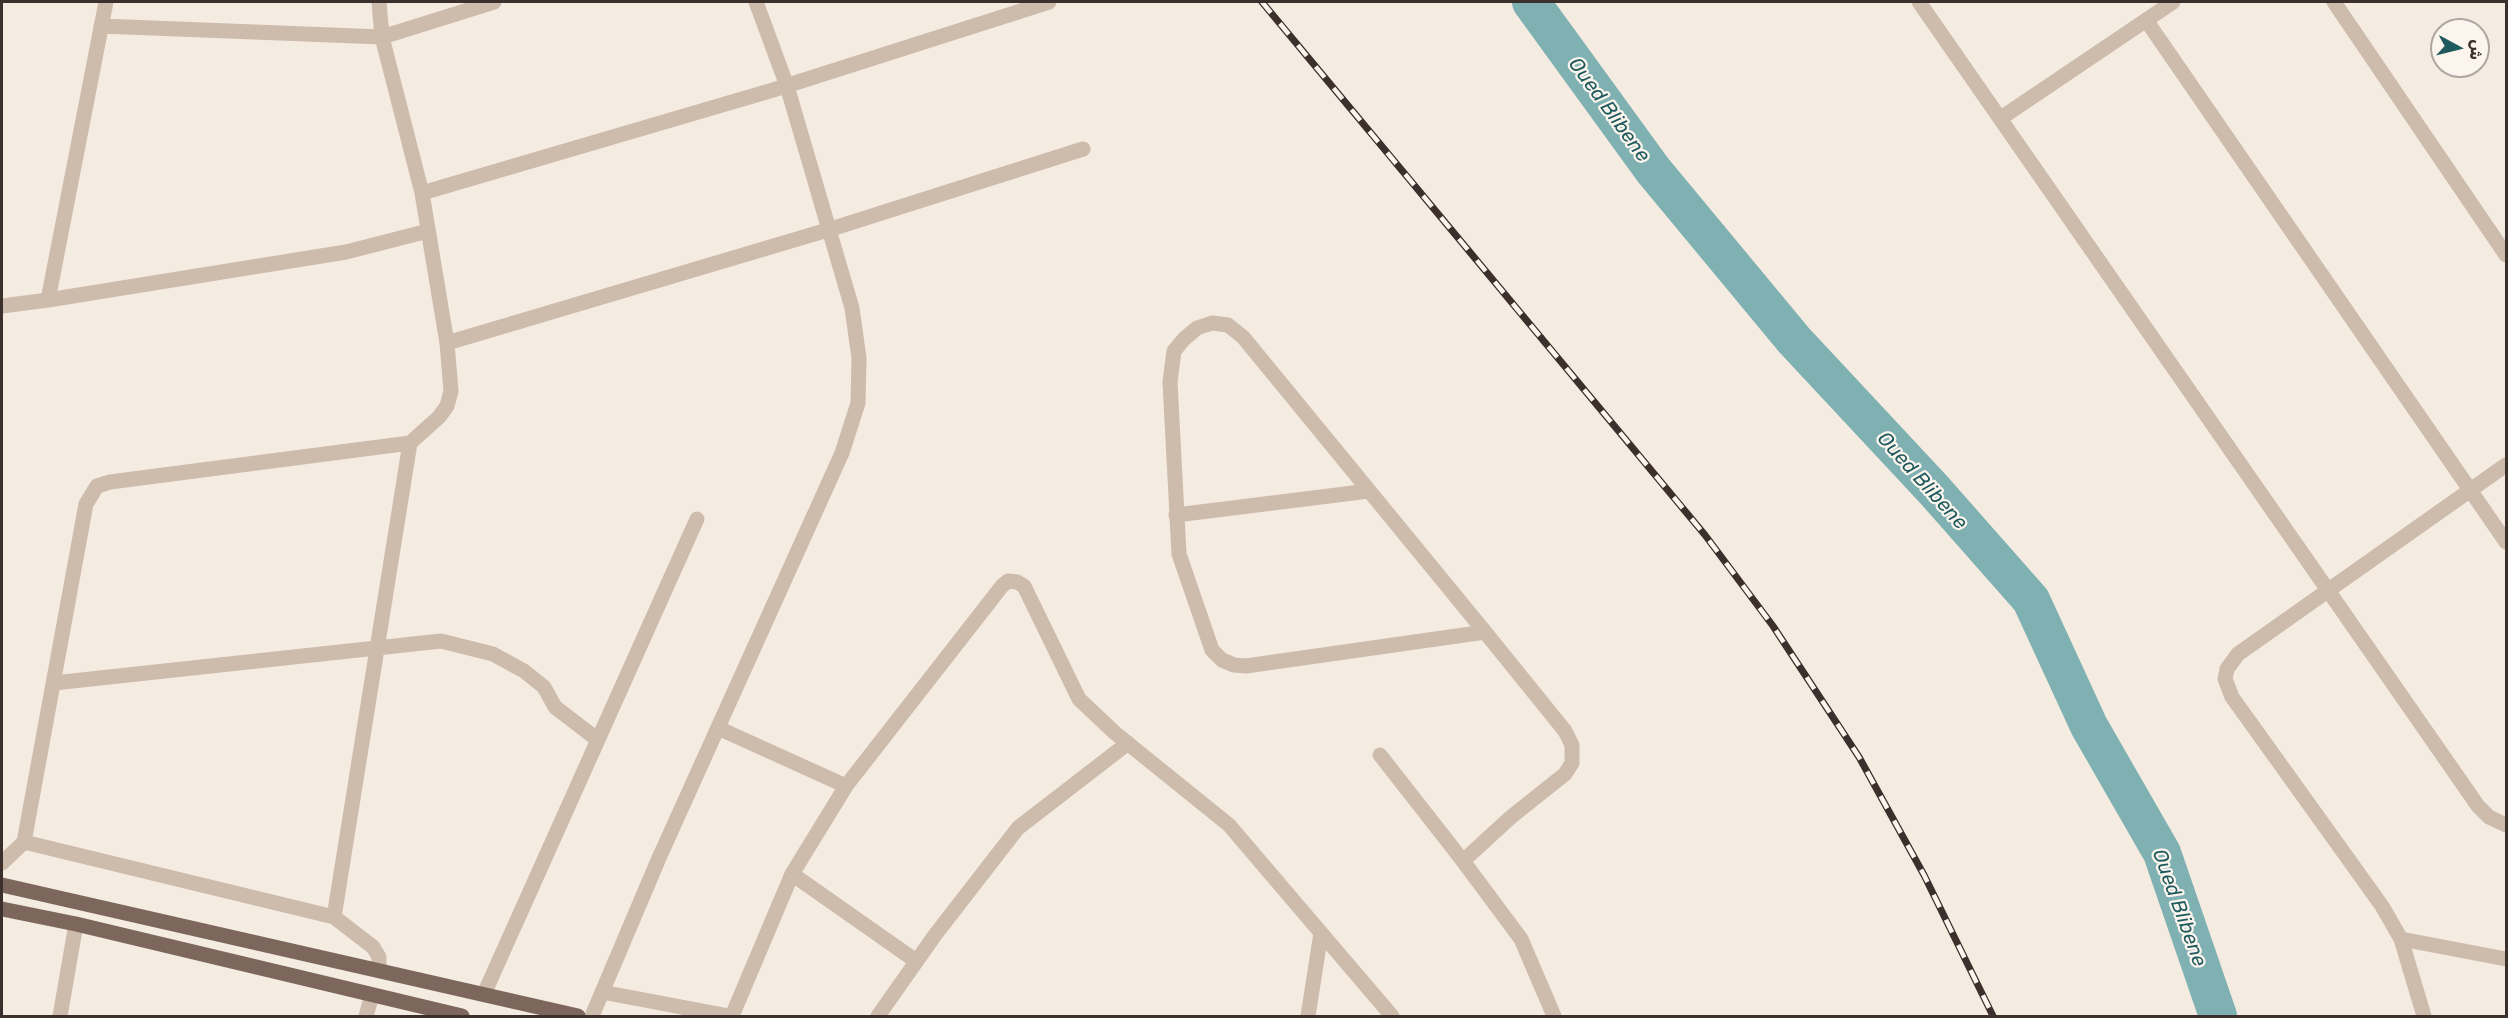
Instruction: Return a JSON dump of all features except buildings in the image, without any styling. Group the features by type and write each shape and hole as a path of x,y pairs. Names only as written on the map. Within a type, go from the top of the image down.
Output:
{"main road":[{"path":"2,885 383,970 579,1017"},
{"path":"2,909 76,924 462,1017"},
{"path":"362,966 352,977 354,987 370,995 387,996 393,986 393,980 383,970"}],"street":[{"path":"48,300 106,2"},
{"path":"2,863 24,842 86,504 97,486 110,482 410,443 439,417 447,406 451,391 447,343 422,193 382,37 379,2"},
{"path":"101,26 382,37 494,2"},
{"path":"592,1017 718,728 842,453 858,404 859,358 852,308 831,229 787,86 756,2"},
{"path":"422,193 787,86 1049,2"},
{"path":"1919,2 2478,806 2489,817 2506,825"},
{"path":"2001,118 2173,2"},
{"path":"2334,2 2506,255"},
{"path":"2146,20 2506,542"},
{"path":"447,343 831,229 1083,149"},
{"path":"2,306 346,252 428,231"},
{"path":"1463,861 1511,817 1564,774 1572,763 1572,746 1565,731 1485,632 1243,337 1228,325 1212,323 1197,328 1174,351 1170,382 1179,554 1212,650 1222,660 1234,665 1246,666 1485,632"},
{"path":"334,917 410,443"},
{"path":"2424,1017 2401,939 2382,906 2227,688 2227,669 2238,654 2506,465"},
{"path":"1176,515 1369,491"},
{"path":"484,994 697,519"},
{"path":"602,992 731,1017 792,874 846,786 1008,581 1024,586 1079,699 1128,743 1229,825 1392,1017"},
{"path":"54,683 441,641 493,654 524,671 544,687 555,707 597,740"},
{"path":"718,728 846,786"},
{"path":"878,1017 916,961 1018,828 1128,743"},
{"path":"1380,755 1521,939 1554,1017"},
{"path":"24,842 334,917 373,947 383,970"},
{"path":"792,874 916,961"},
{"path":"60,1017 76,924"},
{"path":"1308,1017 1321,933"},
{"path":"2401,939 2506,959"},
{"path":"366,1017 370,995"}],"waterway":[{"name":"Oued Blibene","path":"1531,2 1653,170 1794,340 1934,490 2031,600 2089,726 2162,853 2218,1016"}],"railway":[{"path":"1262,2 1705,535 1773,626 1859,757 1924,875 1993,1016"}]}
